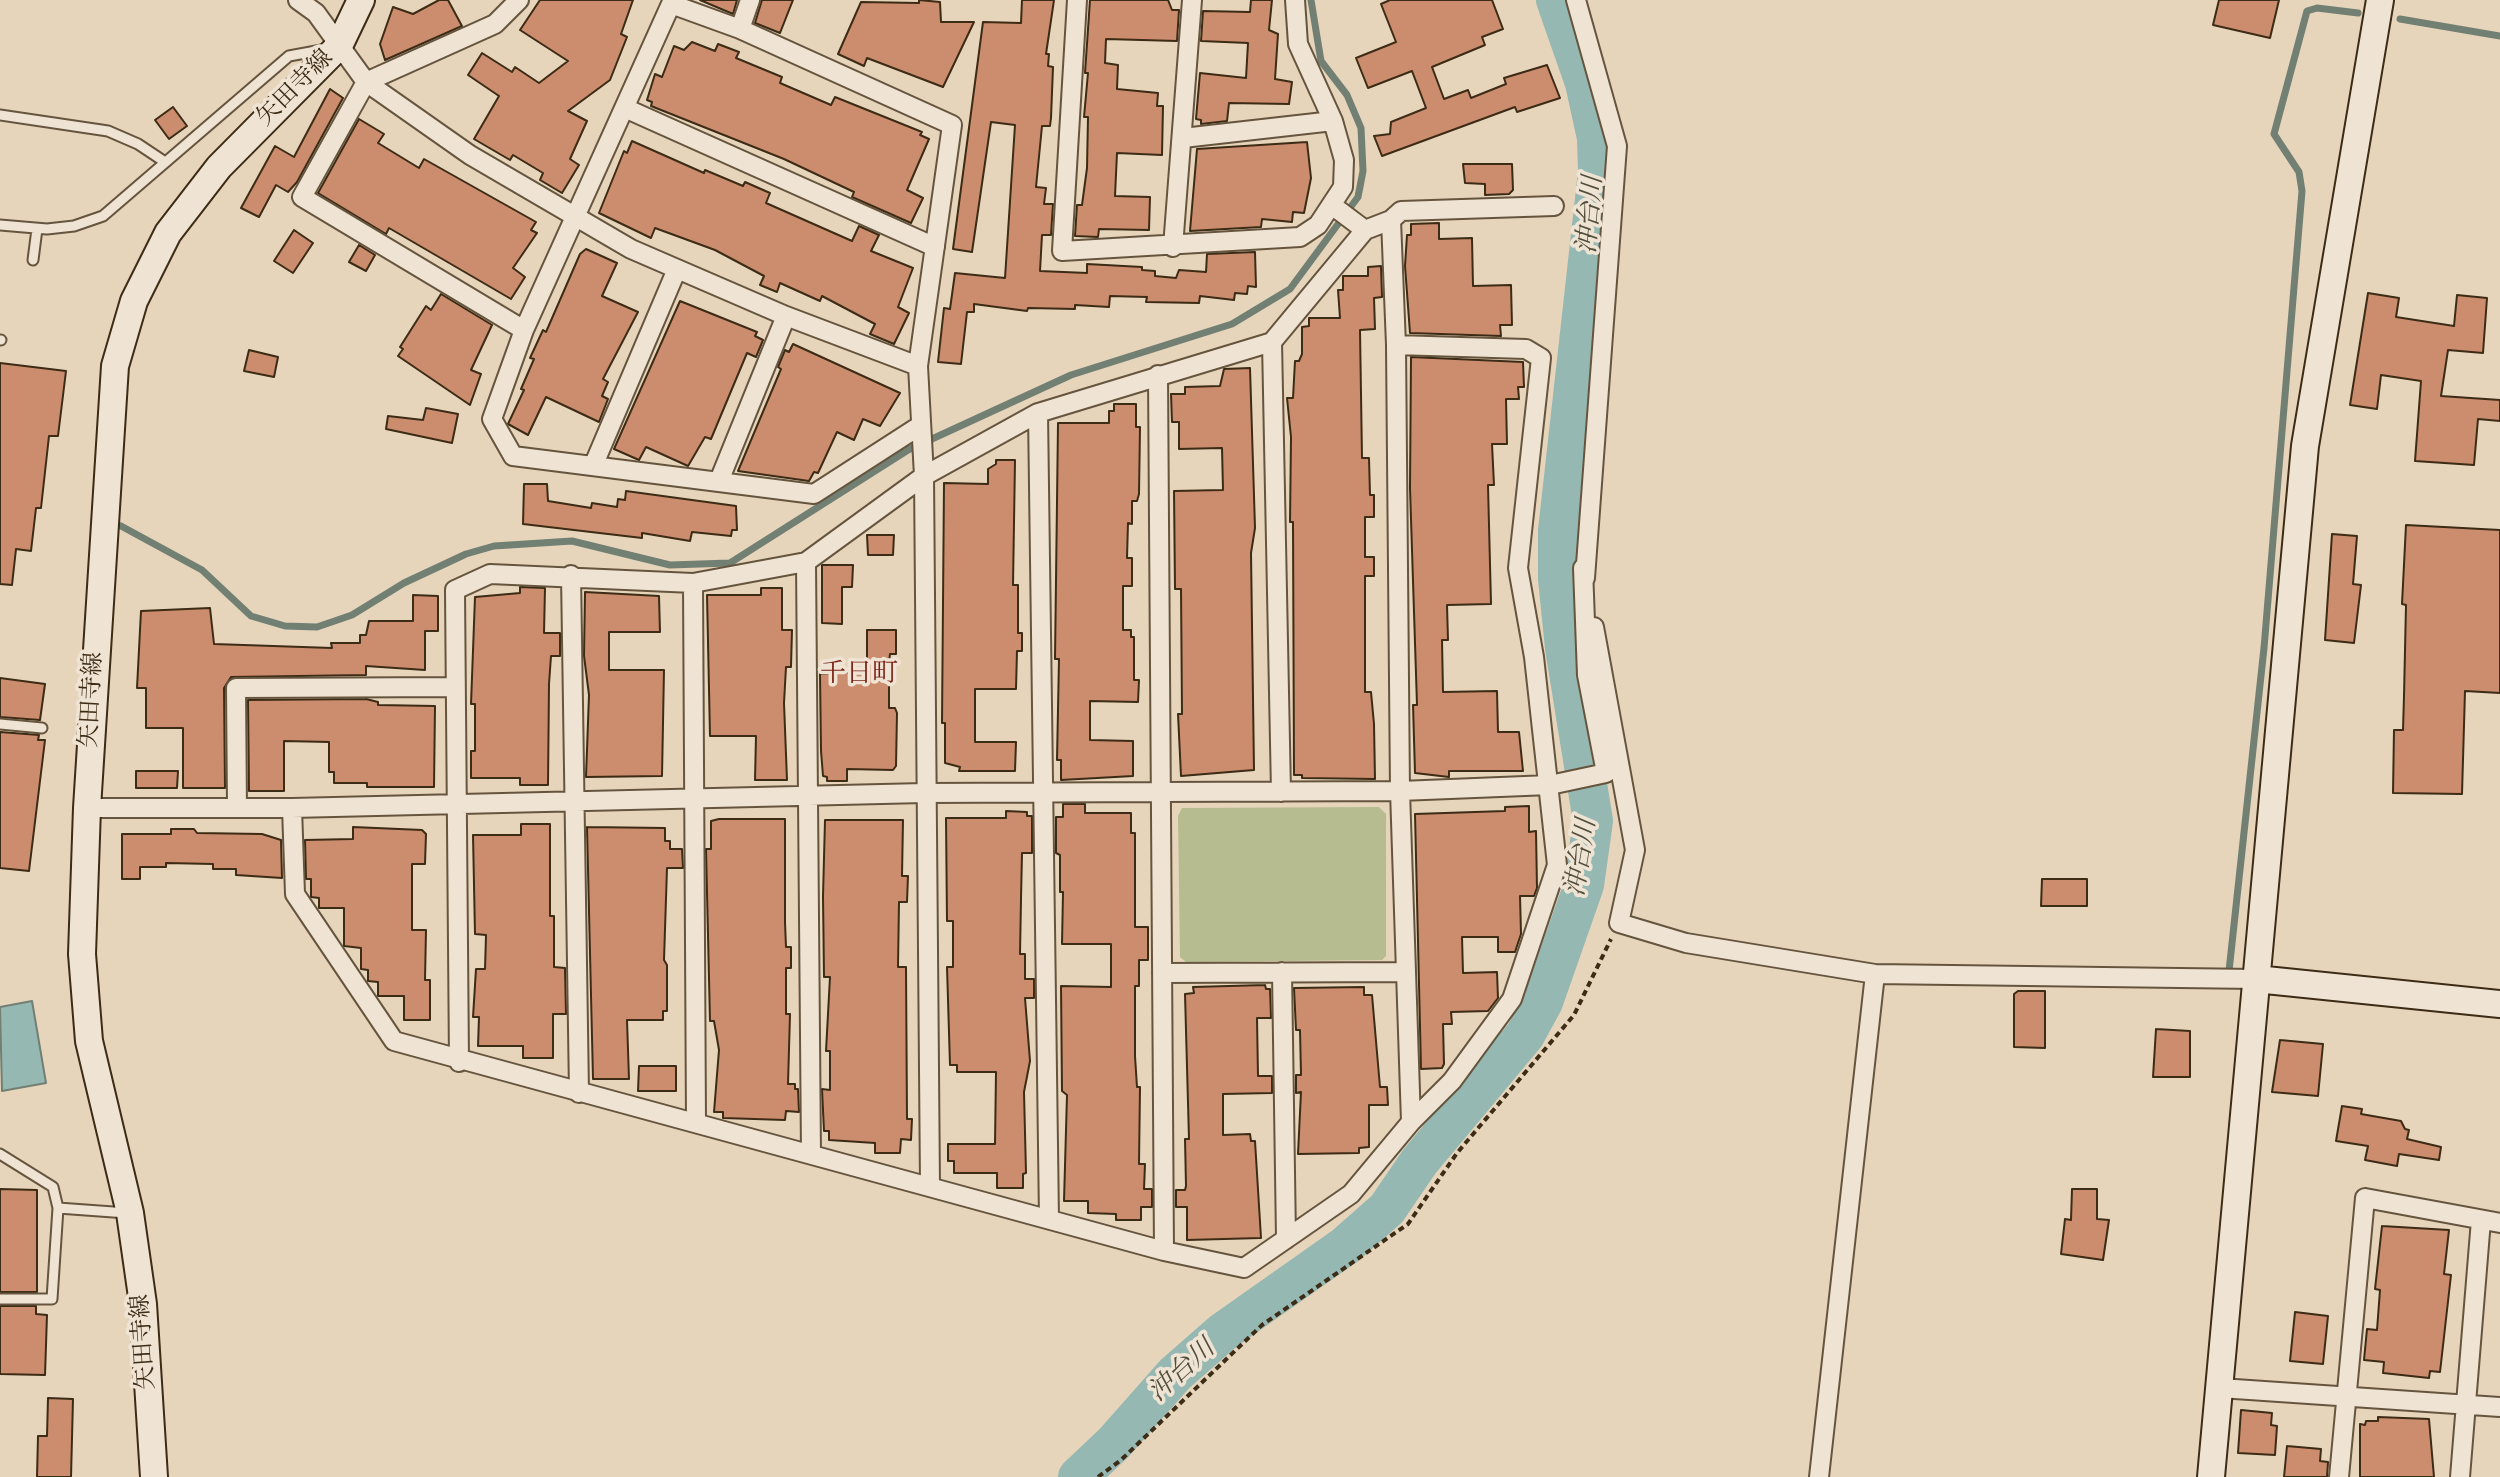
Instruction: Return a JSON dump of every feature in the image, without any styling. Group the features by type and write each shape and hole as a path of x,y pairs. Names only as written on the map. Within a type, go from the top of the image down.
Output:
{"street":[{"path":"298,0 316,13 366,82 470,155 631,249 786,316 918,366"},
{"name":"矢田寺線","path":"154,1477 143,1304 130,1213 89,1041 82,954 87,808 115,366 134,301 168,233 219,167 339,46 361,0"},
{"path":"519,0 495,24 366,82 302,197 524,330"},
{"path":"740,29 750,0"},
{"path":"1077,0 1062,251 1173,247 1300,237 1318,225 1343,187 1344,160 1333,121 1298,44 1295,0"},
{"path":"1173,247 1192,0"},
{"path":"87,808 292,808 924,793 1400,791 1557,782 1606,773 1587,675 1583,568 1617,146 1576,0"},
{"path":"2211,1477 2310,405 2380,0"},
{"path":"921,425 814,494 513,456 492,419 524,330 627,109 671,4 740,29 952,125 918,366 924,476 924,793 930,1187"},
{"path":"627,109 935,247"},
{"path":"1183,138 1333,121"},
{"path":"1333,206 1365,230"},
{"path":"459,1062 455,590 490,574 571,575 693,583 806,562 924,476 1038,413 1272,342 1365,230 1391,220 1401,211 1554,206"},
{"path":"1391,220 1396,345 1400,791 1411,1122"},
{"path":"594,464 677,269"},
{"path":"719,481 786,316"},
{"path":"1272,342 1281,792"},
{"path":"292,808 295,894 394,1041 459,1062 696,1122 1164,1251 1244,1268 1351,1194 1411,1122 1452,1081 1512,999 1557,865 1557,782 1518,568 1541,358 1526,349 1396,345"},
{"path":"1158,375 1164,1251"},
{"path":"1038,413 1049,1219"},
{"path":"806,562 811,1154"},
{"path":"1583,568 1635,850 1619,923 1686,943 1875,974 2256,979 2500,1004"},
{"path":"571,575 579,1093"},
{"path":"693,583 696,1122"},
{"path":"237,807 236,688 455,687"},
{"path":"1282,972 1286,1239"},
{"path":"1162,973 1405,972"},
{"path":"1819,1477 1875,974"},
{"path":"2339,1477 2365,1198 2491,1222 2466,1404 2460,1477"},
{"path":"2220,1388 2500,1407"}],"lane":[{"path":"0,225 37,229 74,226 103,216 146,183 165,162 289,56 339,46"},
{"path":"0,115 108,131 138,144 165,162"},
{"path":"33,260 37,229"},
{"path":"0,724 42,728"},
{"path":"0,1154 53,1187 58,1208 52,1299 0,1299"},
{"path":"58,1208 130,1213"}],"path":[{"path":"1098,1477 1121,1460 1262,1325 1408,1224 1457,1153 1574,1015 1619,923"}],"green space":[{"path":"1379,807 1386,814 1386,956 1382,960 1186,962 1180,957 1178,816 1182,808"}],"water":[{"path":"32,1001 46,1083 2,1091 0,1007"}],"building":[{"path":"439,0 448,0 462,26 385,60 380,44 393,7 413,14"},
{"path":"540,0 633,0 621,34 627,37 610,80 568,111 587,121 570,159 579,165 562,193 540,180 543,173 513,155 510,160 474,139 499,96 468,75 482,53 512,72 515,67 539,83 568,61 520,30"},
{"path":"700,0 737,0 733,14"},
{"path":"762,0 793,0 780,33 755,23"},
{"path":"919,0 940,2 941,22 974,22 943,87 867,58 864,66 838,54 861,2 919,3"},
{"path":"1022,0 1054,0 1046,54 1049,54 1048,66 1053,67 1051,118 1050,126 1042,126 1036,187 1046,188 1044,204 1053,204 1051,235 1042,235 1040,271 1087,273 1087,264 1142,267 1142,270 1155,271 1155,276 1176,278 1179,270 1206,272 1207,254 1255,252 1256,287 1248,286 1247,294 1235,293 1234,300 1200,296 1199,303 1146,302 1147,297 1110,296 1109,307 1075,305 1075,309 1028,308 1027,311 974,304 974,312 967,312 961,364 938,362 944,308 950,309 955,273 1005,278 1015,125 991,122 972,252 953,249 983,22 1021,23"},
{"path":"1090,0 1168,0 1172,10 1179,10 1177,41 1106,39 1105,63 1118,65 1117,89 1158,93 1157,106 1163,106 1162,155 1117,153 1115,196 1150,197 1149,230 1099,229 1098,237 1075,236 1077,205 1082,205 1087,168 1088,117 1084,117"},
{"path":"1251,0 1272,0 1269,30 1278,34 1275,79 1292,82 1289,104 1229,103 1227,121 1201,124 1201,120 1196,119 1200,73 1246,78 1248,43 1201,41 1203,11 1250,12"},
{"path":"1390,0 1492,0 1503,29 1482,37 1485,45 1432,67 1444,99 1468,90 1471,98 1506,84 1504,78 1547,65 1560,98 1517,112 1515,107 1382,156 1374,136 1390,134 1391,122 1426,108 1412,71 1368,88 1356,58 1396,42 1381,4"},
{"path":"2219,0 2279,0 2270,38 2213,25"},
{"path":"692,42 715,51 718,44 739,52 736,58 782,77 780,83 831,105 835,97 922,132 920,135 929,139 907,190 923,198 911,223 852,197 854,192 784,159 651,106 652,102 647,100 655,74 662,77 674,46 684,50"},
{"path":"330,89 343,98 297,182 288,192 276,185 259,217 241,208 275,146 294,157"},
{"path":"173,107 187,126 169,139 155,120"},
{"path":"359,119 384,134 378,143 419,168 424,159 536,222 531,230 537,233 513,268 525,277 511,299 389,228 386,234 318,193"},
{"path":"632,141 704,173 705,170 743,186 745,182 770,193 766,203 852,241 859,226 879,235 871,251 913,268 898,307 909,313 894,344 870,334 875,324 822,296 820,301 780,283 777,292 760,285 764,276 715,250 655,228 651,238 599,213 624,151 627,153"},
{"path":"1307,142 1311,178 1304,213 1293,212 1292,222 1262,219 1261,227 1190,231 1197,149"},
{"path":"1463,164 1512,164 1513,190 1509,194 1485,195 1485,184 1465,183"},
{"path":"1439,223 1439,239 1472,238 1473,286 1511,285 1512,325 1500,325 1501,336 1410,333 1405,266 1407,235 1411,235 1411,224"},
{"path":"294,230 313,243 293,273 274,261"},
{"path":"359,245 375,255 366,271 349,262"},
{"path":"586,249 617,263 602,296 638,312 603,379 608,382 602,396 608,399 599,422 546,397 528,435 508,424 524,390 521,389 534,359 530,358 543,330 546,332 580,254"},
{"path":"1381,266 1382,297 1374,298 1375,329 1360,330 1362,458 1369,458 1370,495 1374,495 1374,517 1365,517 1365,557 1374,557 1374,576 1365,576 1365,692 1371,692 1375,779 1302,778 1302,775 1294,775 1293,522 1290,522 1291,437 1287,398 1293,398 1295,361 1299,361 1302,354 1302,327 1309,326 1309,318 1340,318 1338,290 1343,290 1343,276 1368,276 1368,267"},
{"path":"2368,293 2399,298 2396,317 2454,326 2457,295 2487,298 2483,353 2448,350 2441,396 2500,400 2500,421 2478,419 2474,465 2415,461 2421,381 2381,375 2377,409 2350,405"},
{"path":"441,294 492,325 471,370 481,374 470,405 398,356 403,349 400,347 426,306 431,310"},
{"path":"680,301 757,332 755,336 763,340 756,357 747,353 711,439 705,437 688,466 646,447 639,460 614,449"},
{"path":"793,344 900,393 880,426 863,419 854,440 837,432 818,473 814,472 809,481 738,471 781,369 778,367 785,350 789,352"},
{"path":"249,350 278,357 274,377 244,371"},
{"path":"1411,357 1523,362 1524,387 1518,387 1519,399 1506,399 1507,444 1492,444 1494,485 1488,485 1491,604 1447,605 1448,640 1442,640 1443,692 1497,691 1498,732 1519,732 1523,771 1449,771 1449,777 1415,773 1413,705 1417,705 1410,488"},
{"path":"0,363 66,371 58,436 49,436 41,508 36,508 31,551 16,549 12,585 0,584"},
{"path":"1250,368 1255,528 1251,553 1254,770 1181,776 1178,714 1182,714 1181,589 1175,589 1174,491 1223,490 1222,448 1179,449 1179,422 1172,422 1171,394 1185,394 1185,387 1220,386 1224,369"},
{"path":"1114,404 1136,404 1136,427 1140,427 1139,494 1137,501 1132,501 1132,524 1128,523 1127,558 1132,558 1132,586 1123,586 1123,630 1131,630 1131,637 1134,637 1134,680 1139,680 1138,702 1090,701 1090,740 1133,741 1133,776 1061,780 1061,760 1057,760 1059,659 1055,659 1058,423 1109,423 1109,411 1114,411"},
{"path":"426,408 458,414 452,443 386,429 388,416 423,420"},
{"path":"996,460 1015,460 1013,585 1018,585 1018,633 1022,633 1022,651 1017,651 1016,689 975,689 975,742 1016,742 1015,771 959,771 960,767 945,763 945,723 942,723 944,483 988,484 988,469 996,464"},
{"path":"524,484 547,484 548,501 591,508 592,503 617,507 618,499 625,500 626,491 736,506 737,530 732,530 731,536 692,532 690,541 642,533 642,538 523,524"},
{"path":"2406,525 2500,530 2500,693 2465,691 2462,794 2393,793 2394,730 2403,730 2406,605 2402,604"},
{"path":"2332,534 2357,536 2353,584 2361,585 2354,643 2325,640"},
{"path":"867,535 894,535 893,555 868,555"},
{"path":"822,565 853,565 852,587 842,587 842,624 822,623"},
{"path":"520,587 545,588 544,633 560,633 560,656 551,656 548,785 520,785 520,778 471,778 471,751 475,751 475,704 471,704 475,597 520,593"},
{"path":"761,588 782,588 782,630 792,630 791,667 786,667 784,703 787,780 755,780 756,736 710,736 707,595 761,595"},
{"path":"585,592 659,596 660,632 609,632 609,670 664,670 662,776 586,777 589,695 584,656"},
{"path":"413,595 438,596 438,631 425,631 425,670 366,666 366,675 231,677 224,688 225,788 183,788 183,728 146,728 146,688 137,688 141,611 210,608 214,644 332,648 331,643 360,643 360,635 366,635 369,621 413,621"},
{"path":"867,630 896,630 896,654 890,654 889,662 889,708 895,708 897,713 896,766 893,770 847,769 847,781 827,781 827,777 823,776 821,751 820,674 867,671"},
{"path":"0,678 45,684 40,720 0,717"},
{"path":"366,699 378,702 378,705 435,706 434,787 367,787 367,783 334,783 334,772 329,772 329,742 284,741 284,791 249,791 248,700"},
{"path":"0,732 39,735 38,740 45,740 29,871 0,868"},
{"path":"136,771 178,771 177,788 136,788"},
{"path":"1063,804 1085,804 1085,813 1131,813 1131,833 1135,833 1135,927 1148,927 1148,960 1139,960 1139,986 1135,986 1135,1056 1137,1087 1140,1087 1139,1164 1145,1164 1144,1189 1152,1189 1152,1207 1141,1207 1141,1220 1116,1220 1116,1214 1088,1213 1088,1201 1064,1201 1067,1095 1062,1091 1061,986 1111,987 1111,944 1062,944 1063,892 1060,892 1060,855 1056,853 1056,817 1063,817"},
{"path":"1529,806 1529,832 1536,831 1537,888 1534,896 1520,896 1521,934 1515,952 1498,952 1498,937 1462,937 1463,973 1497,972 1498,998 1488,1011 1451,1012 1452,1024 1443,1024 1442,1068 1421,1069 1415,814 1505,811 1505,807"},
{"path":"1006,811 1027,812 1027,816 1032,816 1032,853 1022,853 1020,954 1025,954 1025,979 1034,979 1034,998 1025,998 1030,1061 1024,1092 1026,1173 1023,1174 1023,1188 997,1188 997,1173 954,1173 954,1161 948,1161 948,1144 995,1144 996,1072 957,1072 957,1065 950,1065 947,967 953,967 953,921 947,921 946,818 1006,818"},
{"path":"785,819 786,947 791,947 791,968 786,968 786,1014 790,1014 788,1084 795,1084 795,1089 798,1089 799,1112 786,1111 785,1120 723,1118 723,1112 714,1112 719,1050 714,1021 710,1021 706,849 711,849 711,821"},
{"path":"825,820 903,820 902,876 908,876 907,902 899,902 898,967 906,967 907,1119 912,1119 911,1140 901,1139 900,1153 875,1153 875,1143 829,1140 829,1131 824,1131 822,1089 830,1090 830,1051 826,1051 830,977 824,977"},
{"path":"521,824 550,824 550,916 554,916 554,967 565,968 566,1014 553,1014 553,1058 523,1058 523,1046 478,1046 479,1017 473,1017 476,969 485,969 486,935 475,934 473,835 521,835"},
{"path":"353,827 422,830 426,834 425,864 412,864 412,930 426,930 425,980 430,980 430,1020 404,1020 404,996 378,996 378,982 368,981 368,970 361,969 361,948 344,946 344,908 319,908 319,898 311,897 311,879 306,879 305,840 353,839"},
{"path":"587,827 665,828 665,841 670,841 670,849 682,849 683,868 667,868 664,960 667,965 667,1011 663,1011 663,1020 627,1020 629,1079 593,1079"},
{"path":"171,829 194,829 197,833 262,834 281,840 282,878 236,875 236,869 213,869 213,864 166,863 166,867 140,867 140,879 122,879 122,834 171,834"},
{"path":"2042,879 2087,879 2087,906 2041,906"},
{"path":"1265,985 1266,989 1270,989 1271,1018 1257,1018 1258,1076 1272,1076 1272,1093 1223,1094 1223,1135 1250,1134 1251,1141 1255,1141 1261,1238 1187,1240 1187,1207 1176,1207 1176,1190 1185,1190 1186,1186 1185,1139 1189,1139 1185,994 1194,993 1193,987"},
{"path":"1364,987 1364,995 1372,995 1380,1087 1387,1087 1388,1105 1369,1105 1369,1147 1359,1148 1359,1153 1298,1154 1301,1092 1296,1093 1296,1075 1301,1075 1300,1030 1296,1030 1294,988"},
{"path":"2018,991 2045,991 2045,1048 2014,1047 2014,994"},
{"path":"2156,1029 2190,1031 2190,1077 2153,1077"},
{"path":"2280,1040 2323,1044 2318,1096 2272,1092"},
{"path":"639,1066 676,1066 676,1091 638,1091"},
{"path":"2342,1106 2362,1109 2361,1114 2401,1121 2409,1130 2407,1139 2441,1147 2439,1160 2399,1154 2397,1166 2365,1160 2368,1146 2336,1141"},
{"path":"0,1189 37,1190 37,1292 0,1292"},
{"path":"2072,1189 2097,1189 2097,1219 2109,1220 2103,1260 2061,1254 2065,1219 2071,1220"},
{"path":"2382,1226 2449,1230 2444,1274 2451,1275 2440,1372 2430,1371 2429,1378 2383,1373 2384,1362 2364,1360 2367,1329 2377,1330 2380,1290 2375,1289"},
{"path":"0,1306 36,1306 36,1314 47,1315 45,1375 0,1374"},
{"path":"2295,1312 2328,1316 2323,1364 2290,1361"},
{"path":"48,1398 73,1399 71,1477 37,1477 38,1436 47,1436"},
{"path":"2241,1410 2272,1413 2271,1425 2277,1426 2275,1455 2238,1453"},
{"path":"2378,1417 2429,1419 2434,1477 2360,1477 2360,1424 2378,1421"},
{"path":"2287,1446 2321,1449 2320,1461 2328,1462 2327,1477 2284,1477"}],"waterway":[{"path":"121,526 202,570 251,616 285,626 317,627 352,615 404,583 466,554 494,546 572,541 670,565 730,563 908,450 1071,375 1232,324 1290,289 1358,197 1363,171 1361,128 1347,95 1321,61 1311,0"},
{"name":"沖台川","path":"1078,1477 1114,1443 1175,1374 1223,1332 1345,1246 1387,1209 1419,1162 1525,1035 1543,1002 1584,885 1593,821 1565,648 1558,579 1558,531 1598,172 1597,138 1585,83 1556,0"},
{"path":"2229,971 2264,648 2302,191 2299,172 2274,134 2307,11 2317,8 2358,13"},
{"path":"2400,19 2500,36"}],"district":[{"name":"千日町","path":"859,676"}]}
